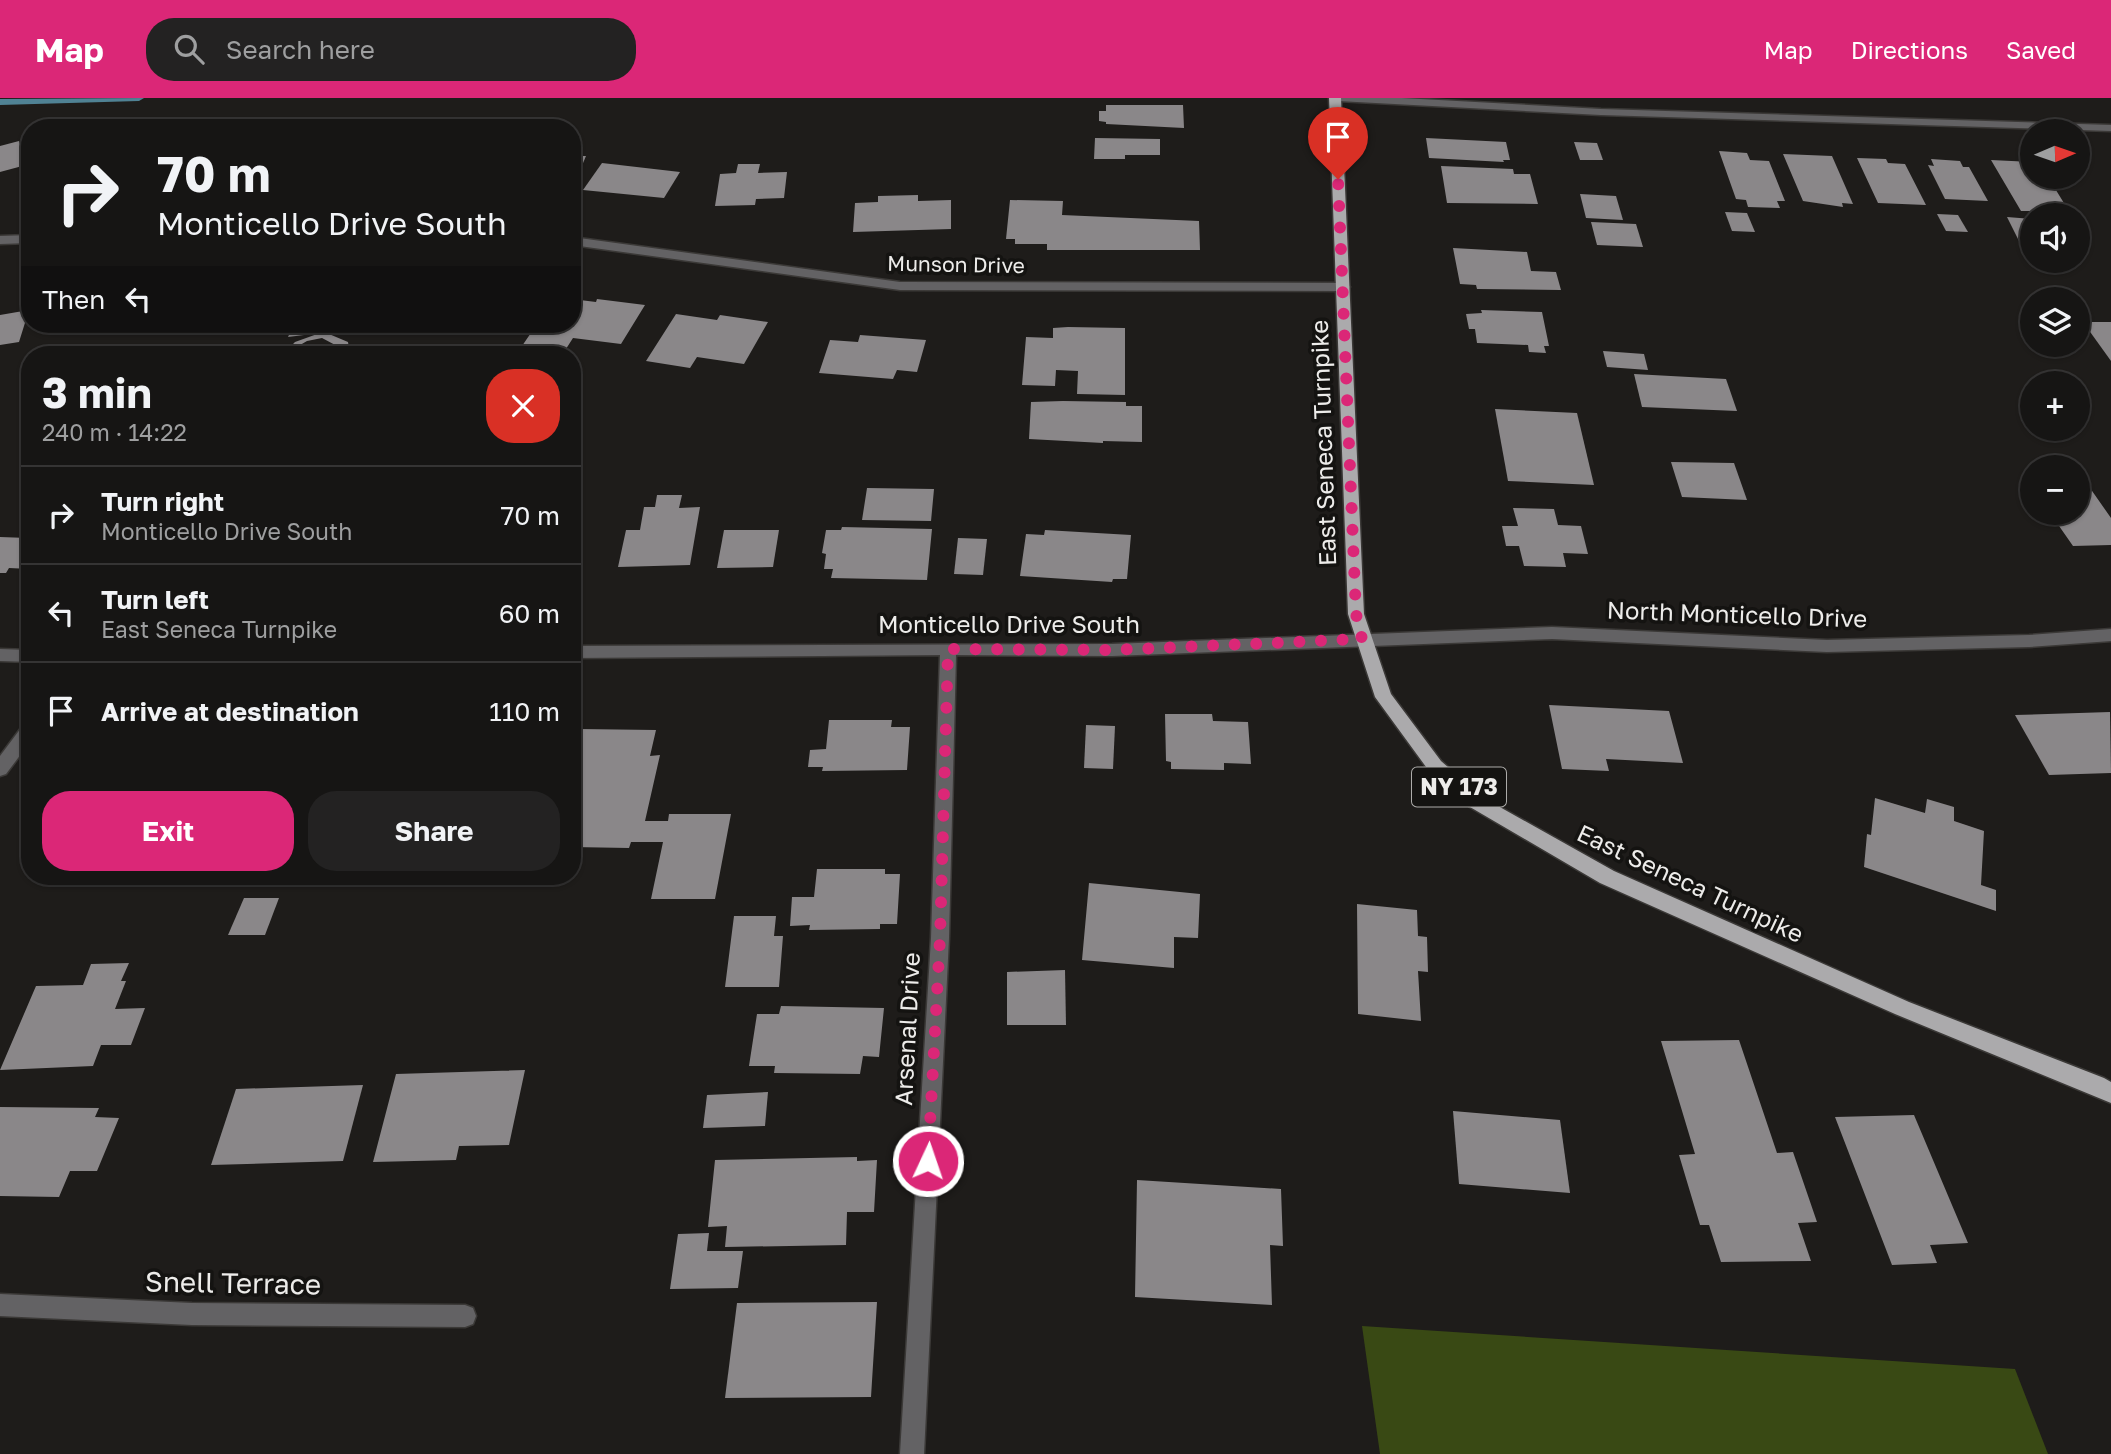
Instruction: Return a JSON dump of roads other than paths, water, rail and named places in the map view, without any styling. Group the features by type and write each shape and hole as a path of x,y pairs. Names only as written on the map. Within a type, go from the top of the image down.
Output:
{"main road":[{"name":"East Seneca Turnpike","path":"1336,98 1356,614 1383,697 1435,766 1476,802 1607,877 1902,1007 2111,1093"}],"street":[{"path":"1336,98 1601,112 2111,128"},
{"path":"0,240 21,239"},
{"name":"Munson Drive","path":"581,242 900,286 1343,287"},
{"name":"North Monticello Drive","path":"1362,639 1552,633 1827,646 2111,635"},
{"name":"Monticello Drive South","path":"581,652 1112,650 1362,639"},
{"name":"Arsenal Drive","path":"912,1454 940,938 948,649"},
{"path":"0,655 21,656"},
{"path":"0,769 21,741"},
{"name":"Snell Terrace","path":"0,1305 192,1314 465,1316"}],"waterway":[{"path":"0,102 139,98"}]}
